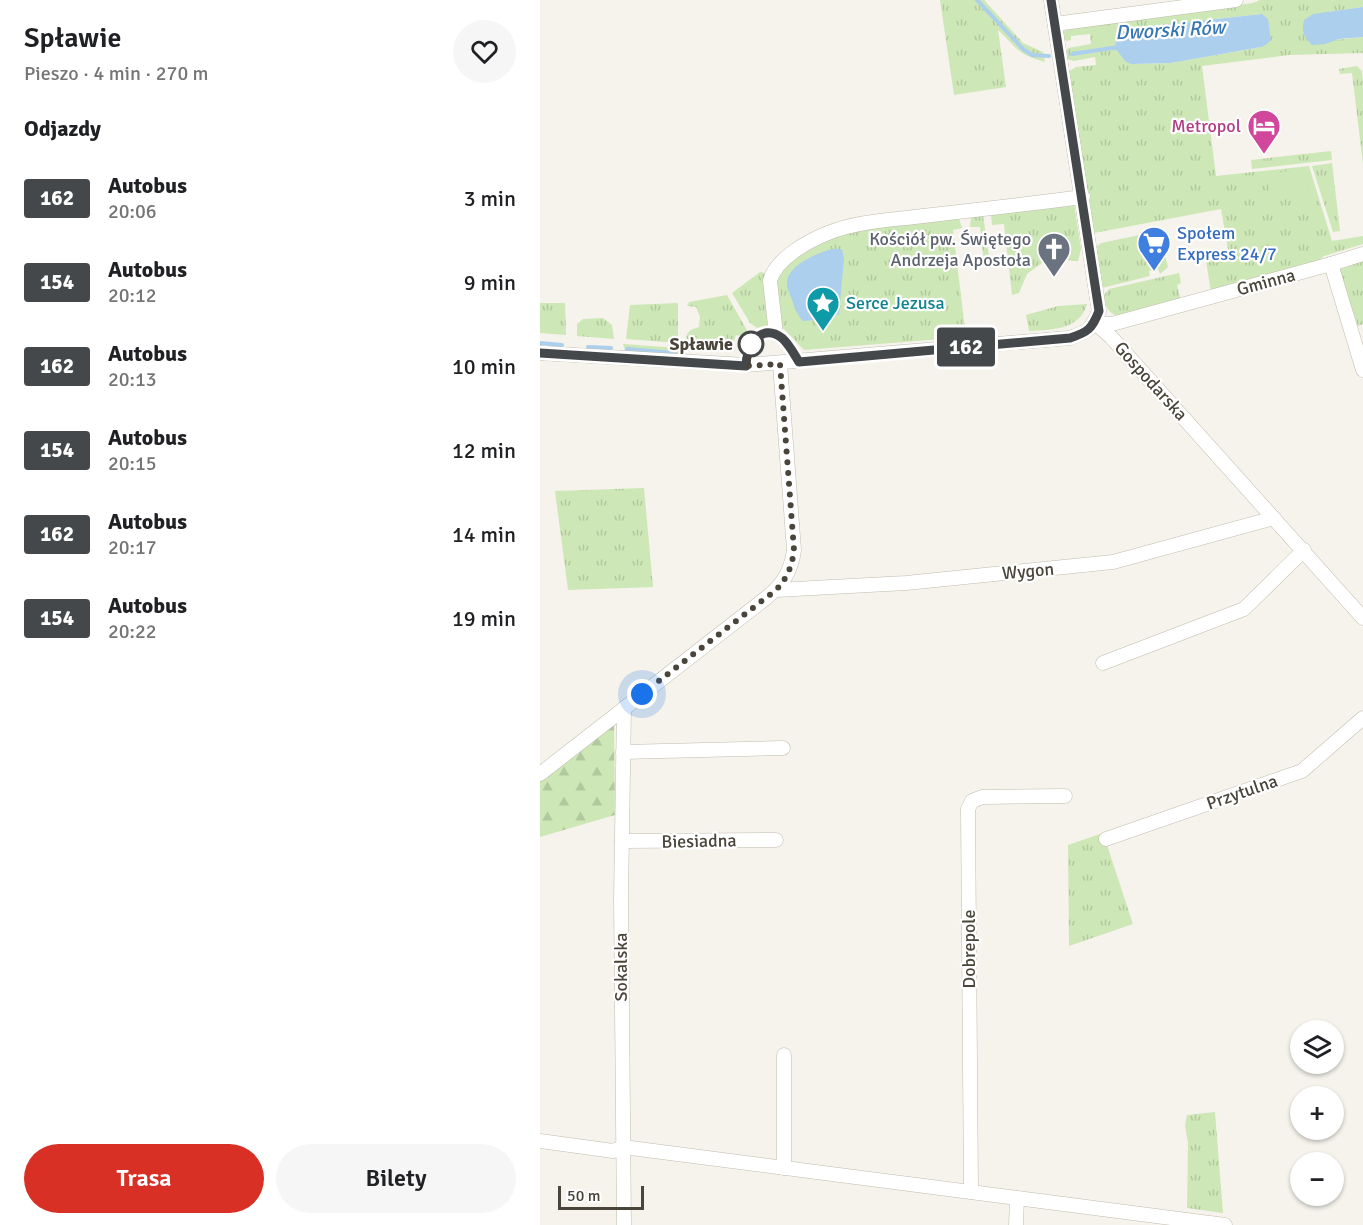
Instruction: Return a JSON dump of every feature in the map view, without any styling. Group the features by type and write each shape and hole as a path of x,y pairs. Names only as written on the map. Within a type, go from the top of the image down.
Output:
{"street":[{"path":"540,353 746,366 1070,338 1086,333 1095,323 1099,311 1051,0"},
{"path":"1055,24 1236,0"},
{"path":"776,334 771,275 793,253 828,233 883,221 1083,197"},
{"name":"Gminna","path":"1095,323 1112,324 1363,254"},
{"path":"1331,264 1363,370"},
{"name":"Gospodarska","path":"1095,323 1111,337 1363,617"},
{"path":"540,774 776,590 789,572 794,550 780,364"},
{"name":"Wygon","path":"776,590 906,583 1113,562 1274,518"},
{"path":"1103,663 1244,609 1304,550"},
{"name":"Sokalska","path":"624,708 622,841 624,1225"},
{"name":"Przytulna","path":"1106,839 1302,771 1363,718"},
{"path":"623,752 783,748"},
{"name":"Dobrepole","path":"971,1192 968,809 972,801 982,797 1065,796"},
{"name":"Biesiadna","path":"622,841 776,840"},
{"path":"784,1055 784,1168"},
{"path":"540,1141 613,1151 623,1147 1225,1225"},
{"path":"1017,1198 1017,1225"}],"green space":[{"path":"940,0 984,0 1023,43 1043,52 1045,62 1023,53 998,30 1006,87 954,95"},
{"path":"1260,0 1363,0 1363,7 1329,12 1333,40 1363,37 1363,53 1289,55 1202,66 1216,176 1309,166 1332,241 1363,236 1363,244 1324,256 1316,263 1211,292 1206,260 1229,255 1221,209 1094,233 1068,72 1076,67 1096,65 1095,57 1074,61 1066,59 1065,53 1068,48 1091,44 1090,34 1071,36 1071,40 1066,41 1062,35 1066,29 1253,3","holes":["1262,14 1261,47 1171,63 1132,64 1124,30"]},
{"path":"1357,66 1362,71 1363,83 1363,164 1352,73 1340,74 1339,69"},
{"path":"1331,151 1332,160 1252,169 1251,160"},
{"path":"1332,163 1340,231 1333,232 1312,166"},
{"path":"1306,169 1309,191 1270,196 1267,174"},
{"path":"1074,203 1081,249 1078,261 1062,258 1049,260 1046,253 1039,256 1042,263 1027,274 1019,293 1012,295 1004,224 992,225 991,215"},
{"path":"983,215 990,263 984,264 980,227 970,227 971,216"},
{"path":"959,218 962,228 953,230 966,337 804,350 781,326 774,281 777,272 805,249 862,227"},
{"path":"1149,233 1158,248 1163,247 1168,267 1160,274 1158,269 1149,271 1150,276 1102,288 1096,247 1101,243"},
{"path":"1363,261 1363,324 1358,326 1339,270"},
{"path":"760,272 765,273 771,322 757,328 750,323 732,293"},
{"path":"1179,273 1181,283 1177,285 1181,301 1119,317 1106,306 1103,296 1109,289"},
{"path":"727,295 749,334 746,337 736,335 732,347 728,346 728,343 708,341 707,345 686,343 688,332 699,327 700,317 696,307 687,306 689,302"},
{"path":"540,303 565,303 566,335 540,333"},
{"path":"678,303 678,343 626,339 630,305"},
{"path":"1087,304 1083,313 1071,324 1055,329 1029,331 1026,315 1058,306"},
{"path":"603,318 612,325 614,339 577,336 577,324 583,319"},
{"path":"623,344 678,348 677,357 626,353"},
{"path":"644,488 653,587 568,590 555,491"},
{"path":"614,721 615,815 540,837 540,779"},
{"path":"1103,833 1133,924 1069,946 1068,845"},
{"path":"1215,1112 1223,1213 1187,1208 1188,1143 1185,1126 1187,1115"}],"water":[{"path":"1363,7 1363,37 1312,45 1305,36 1304,20 1313,14"},
{"path":"1262,14 1268,19 1271,40 1261,47 1171,63 1132,64 1126,62 1115,48 1120,35 1132,28"},
{"path":"832,249 842,249 844,259 839,314 828,319 803,321 796,311 788,288 789,275 805,260"}],"waterway":[{"name":"Dworski Rów","path":"977,0 1023,49 1032,55 1049,56"},
{"name":"Dworski Rów","path":"1072,54 1119,47"},
{"path":"540,343 562,345"},
{"path":"588,347 611,348"},
{"path":"627,349 674,353"}],"bus line":[{"name":"162","path":"540,353 746,366 747,351 751,344 755,339 766,334 776,334 784,340 799,362 1070,338 1086,333 1095,323 1099,311 1051,0"}],"place":[{"name":"Metropol","path":"1264,155"},
{"name":"Społem Express 24/7","path":"1154,272"},
{"name":"Kościół pw. Świętego Andrzeja Apostoła","path":"1054,278"},
{"name":"Serce Jezusa","path":"823,332"},
{"name":"Spławie","path":"751,344"}],"route":[{"path":"642,694 776,590 786,579 792,566 794,550 780,364 746,366 751,344"}]}
